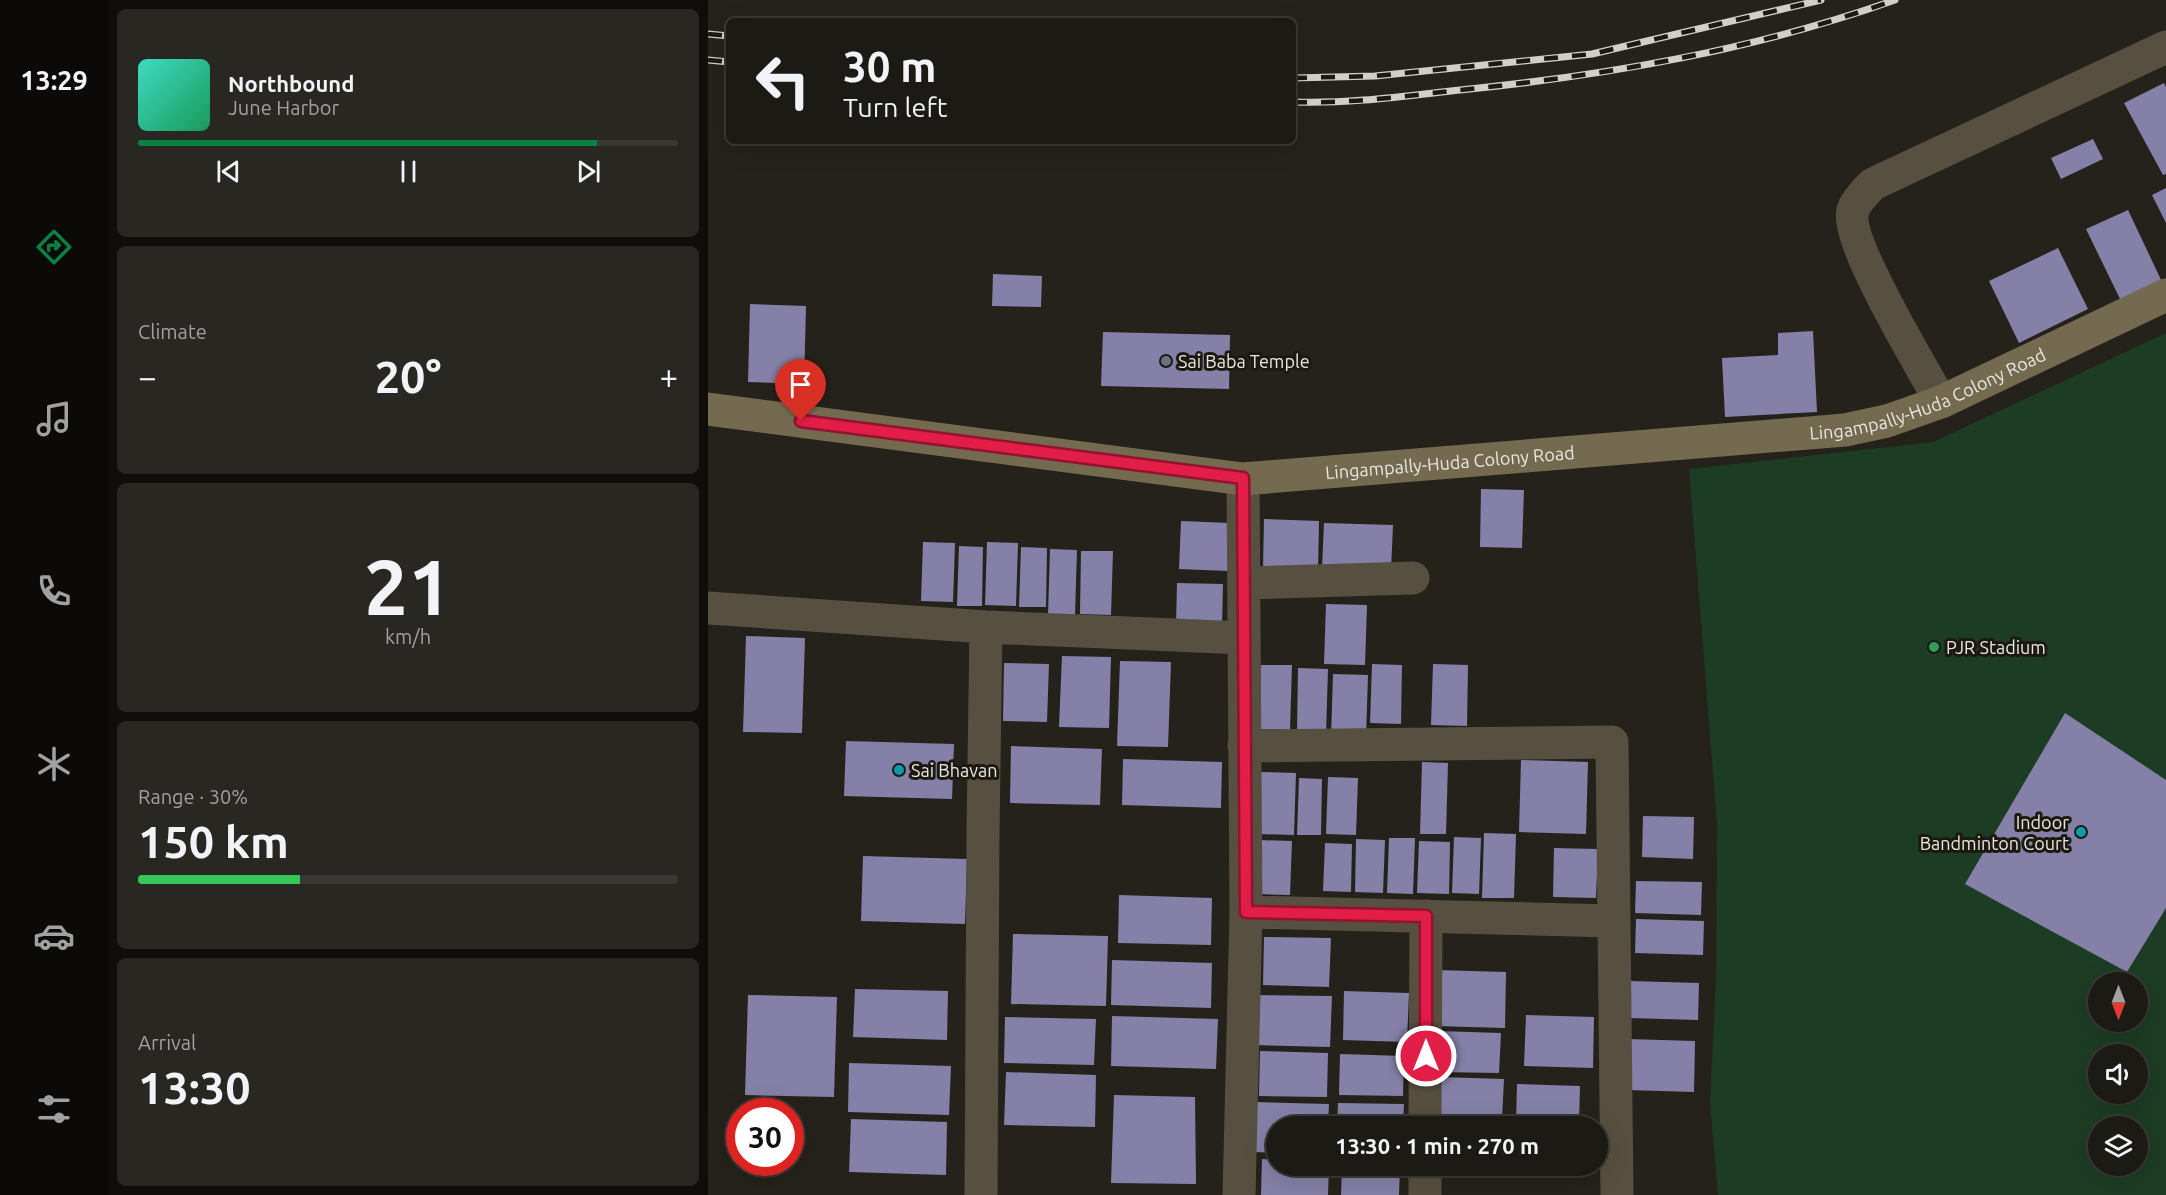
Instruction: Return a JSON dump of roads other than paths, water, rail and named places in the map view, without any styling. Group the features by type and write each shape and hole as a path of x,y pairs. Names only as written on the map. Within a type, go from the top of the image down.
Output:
{"street":[{"path":"1941,402 1865,263 1853,230 1853,210 1873,184 2166,47"},
{"name":"Lingampally-Huda Colony Road","path":"708,409 1243,478 1845,430 1887,421 1941,402 2166,294"},
{"path":"1239,1195 1246,912 1243,478"},
{"path":"1244,583 1413,578"},
{"path":"708,609 986,627 1244,638"},
{"path":"981,1195 982,832 986,627"},
{"path":"1244,746 1612,742 1617,1195"},
{"path":"1246,912 1614,921"},
{"path":"1425,1116 1426,916"},
{"path":"1425,1176 1425,1195"}],"railway":[{"path":"1296,78 1375,76 1592,54 1821,0"},
{"path":"1296,102 1356,101 1398,97 1516,84 1626,68 1788,33 1895,0"},
{"path":"708,34 726,36"},
{"path":"708,60 726,62"}],"place":[{"name":"Sai Baba Temple","path":"1166,361"},
{"name":"PJR Stadium","path":"1934,647"},
{"name":"Sai Bhavan","path":"899,770"},
{"name":"Indoor Bandminton Court","path":"2081,832"}]}
